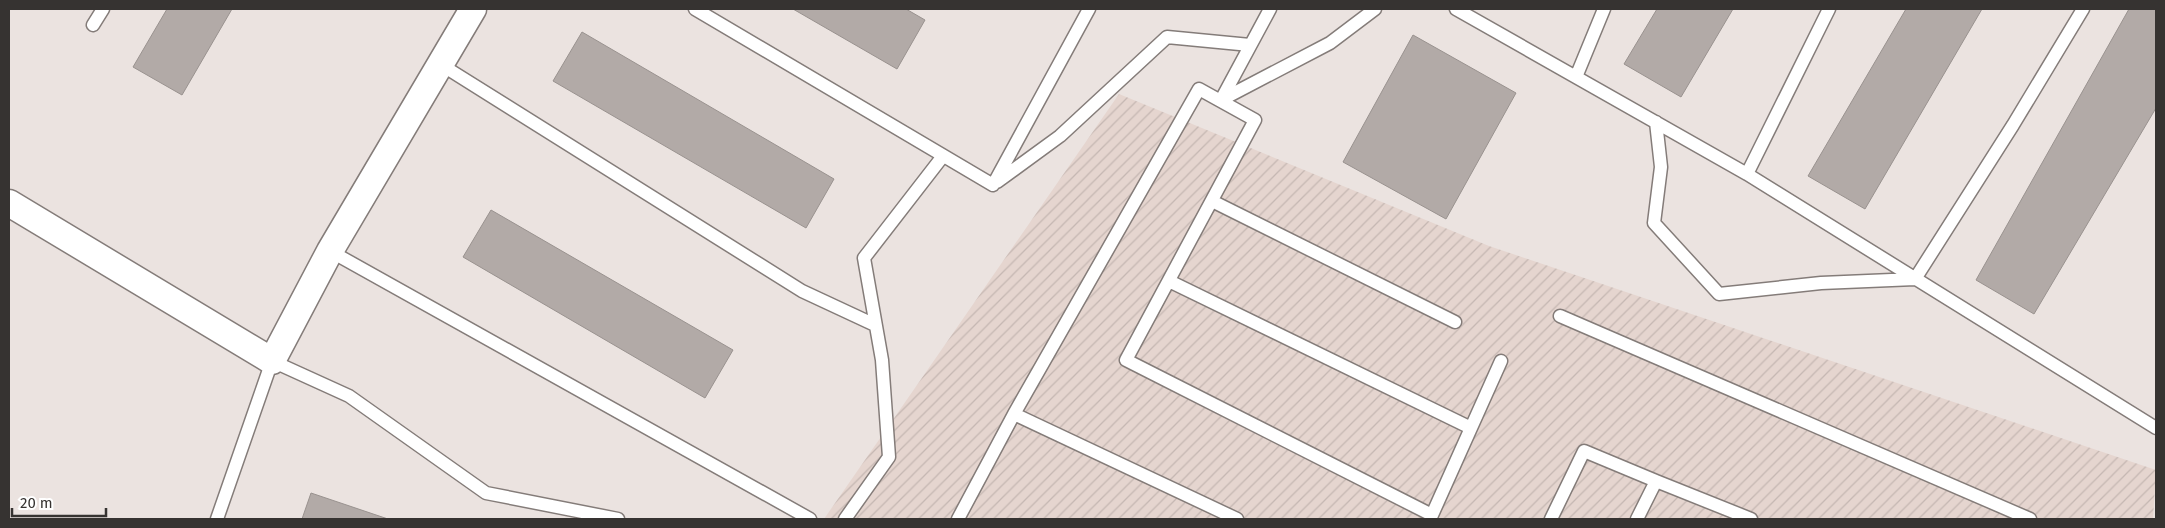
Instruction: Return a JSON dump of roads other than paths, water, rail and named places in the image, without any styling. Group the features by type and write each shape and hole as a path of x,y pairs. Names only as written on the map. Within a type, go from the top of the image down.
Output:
{"street":[{"path":"9,203 272,361 330,251 473,9"}],"lane":[{"path":"93,24 103,9"},
{"path":"694,9 993,185"},
{"path":"993,185 1089,9"},
{"path":"1221,100 1270,9"},
{"path":"1221,100 1330,44 1375,9"},
{"path":"1456,9 1747,174 2156,428"},
{"path":"1576,77 1604,9"},
{"path":"1747,174 1829,9"},
{"path":"1915,279 2083,9"},
{"path":"993,185 1060,136 1166,37 1250,45"},
{"path":"440,64 802,291 876,325"},
{"path":"958,519 1014,414 1199,90 1221,100 1255,120 1126,360 1432,515 1501,361"},
{"path":"1656,122 1660,167 1654,222 1719,294 1821,283 1915,279"},
{"path":"845,519 888,457 882,360 864,258 943,156"},
{"path":"1212,201 1455,322"},
{"path":"330,251 806,519"},
{"path":"1169,281 1471,428"},
{"path":"1560,316 2030,519"},
{"path":"217,519 272,361 349,396 486,494 618,519"},
{"path":"1014,414 1237,519"},
{"path":"1551,519 1584,451 1751,519"},
{"path":"1637,519 1656,481"}]}
